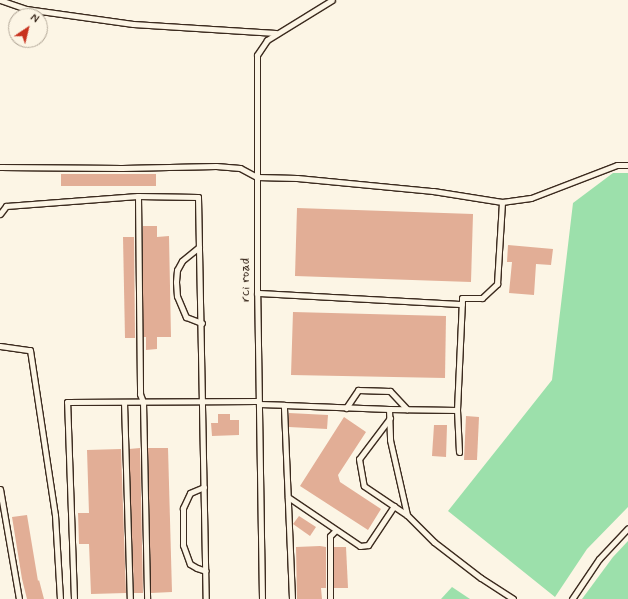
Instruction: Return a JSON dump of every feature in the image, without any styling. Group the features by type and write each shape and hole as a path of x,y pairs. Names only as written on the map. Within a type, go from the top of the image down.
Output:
{"lane":[{"path":"0,0 26,9 133,24 277,33"},
{"name":"rci road","path":"262,599 257,293 257,56 267,40 332,0"},
{"path":"0,167 122,168 216,166 240,168 257,177 297,178 433,191 502,202 531,198 617,165 628,165"},
{"path":"0,214 6,206 138,196 198,197 202,323 206,599"},
{"path":"138,196 140,394 143,402 147,599"},
{"path":"459,452 457,410 462,298 482,298 497,284 502,202"},
{"path":"199,247 182,262 177,270 176,296 186,317 202,323"},
{"path":"257,293 462,304"},
{"path":"0,346 30,350 55,515 60,599"},
{"path":"346,408 358,390 390,391 408,410"},
{"path":"74,599 67,402 259,403 346,408 457,410"},
{"path":"124,402 130,599"},
{"path":"284,405 292,599"},
{"path":"389,409 390,440 407,515"},
{"path":"390,418 359,459 364,486 407,515 434,542 481,578 513,599"},
{"path":"204,487 190,493 183,508 183,545 190,564 206,571"},
{"path":"0,489 19,599"},
{"path":"288,497 360,546 368,545 394,506"},
{"path":"572,599 599,559 628,528"},
{"path":"330,599 330,536 336,530"}],"green space":[{"path":"613,173 628,173 628,507 587,549 555,597 448,511 552,380 573,203"},
{"path":"628,541 628,599 582,599 613,557"},
{"path":"452,587 470,599 441,599"}],"building":[{"path":"61,174 156,174 156,186 61,186"},
{"path":"297,208 473,214 471,282 295,276"},
{"path":"143,226 157,226 157,237 169,236 171,337 157,337 157,349 146,350 146,337 143,337"},
{"path":"123,237 134,237 135,338 125,338"},
{"path":"508,245 553,249 551,265 536,264 534,295 509,293 512,262 507,262"},
{"path":"293,312 446,316 445,378 291,375"},
{"path":"289,413 328,415 327,429 289,427"},
{"path":"218,414 230,414 230,420 239,420 239,435 212,436 211,423 218,423"},
{"path":"466,416 479,417 477,460 464,460"},
{"path":"344,417 366,432 338,475 340,482 381,509 368,530 300,486"},
{"path":"434,425 447,425 446,457 432,456"},
{"path":"140,448 143,593 134,593 129,449"},
{"path":"148,448 168,448 172,592 151,593"},
{"path":"121,449 126,593 91,594 89,544 79,544 78,513 89,513 87,450"},
{"path":"27,515 38,581 39,580 44,599 27,599 22,579 12,517"},
{"path":"299,516 316,527 310,536 293,524"},
{"path":"296,547 326,547 326,588 321,588 322,599 297,599"},
{"path":"334,547 346,547 348,588 334,588"}]}
